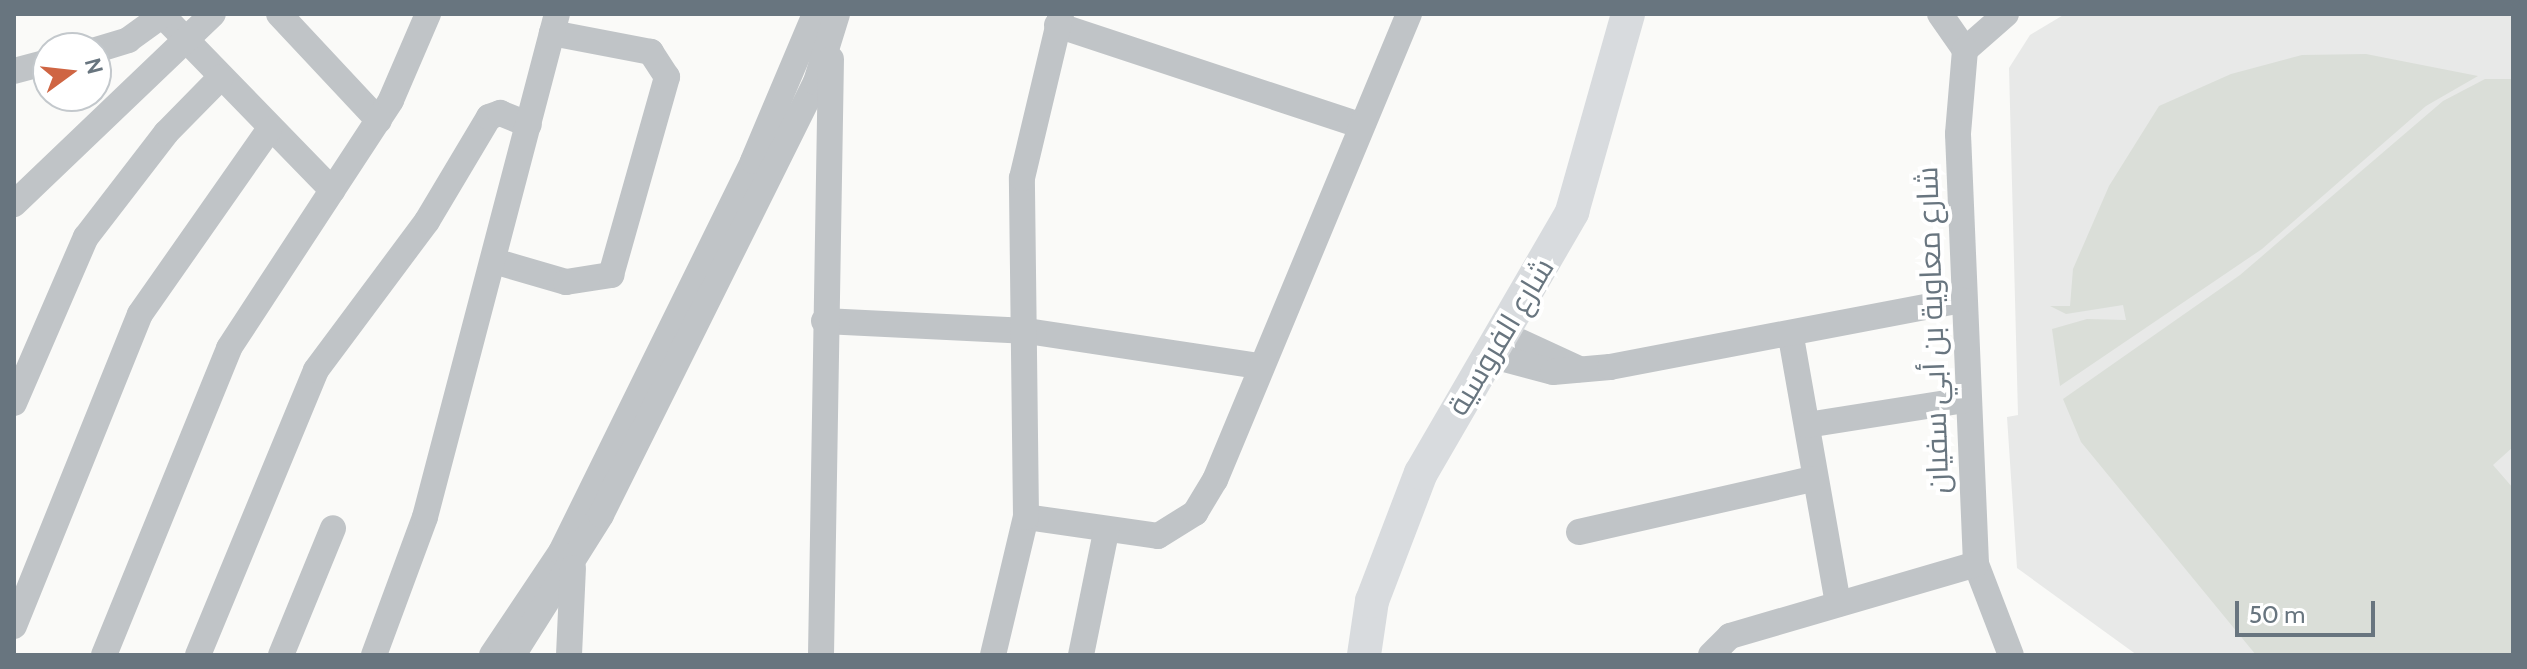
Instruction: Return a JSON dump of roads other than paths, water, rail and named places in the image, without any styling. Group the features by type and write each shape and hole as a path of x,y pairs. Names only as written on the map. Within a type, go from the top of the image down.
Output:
{"main road":[{"name":"شارع الفروسية","path":"1364,655 1394,533 1496,344 1572,212 1628,14"}],"street":[{"path":"14,204 184,38 213,14"},
{"path":"279,14 379,121"},
{"path":"104,655 229,348 379,121 428,14"},
{"path":"503,653 561,552 753,161 815,14"},
{"path":"1026,517 1106,532 1158,536 1187,522 1215,480 1259,366 1409,14"},
{"path":"1940,14 1965,50 2006,14"},
{"path":"112,45 128,40 164,15 269,130 332,190"},
{"path":"374,655 416,550 555,19 651,52 667,77 611,275 566,282 494,261"},
{"path":"993,655 1026,517 1027,331 1022,178 1059,19 1360,125"},
{"path":"503,653 573,568 834,27"},
{"path":"821,655 824,321 834,27"},
{"name":"شارع معاوية بن أبي سفيان","path":"1965,50 1958,134 1965,400 1976,564 2011,655"},
{"path":"14,403 86,237 166,133 221,77"},
{"path":"198,655 316,370 427,221 489,117 500,113 529,125"},
{"path":"14,626 140,314 269,130"},
{"path":"1496,344 1579,369 1791,337 1962,300"},
{"path":"824,321 1027,331 1259,366"},
{"path":"1791,337 1807,425 1812,479 1838,604"},
{"path":"1807,425 1965,400"},
{"path":"1579,532 1812,479"},
{"path":"281,655 333,528"},
{"path":"1081,655 1106,532"},
{"path":"1711,655 1730,636 1976,564"},
{"path":"569,655 573,568"}]}
